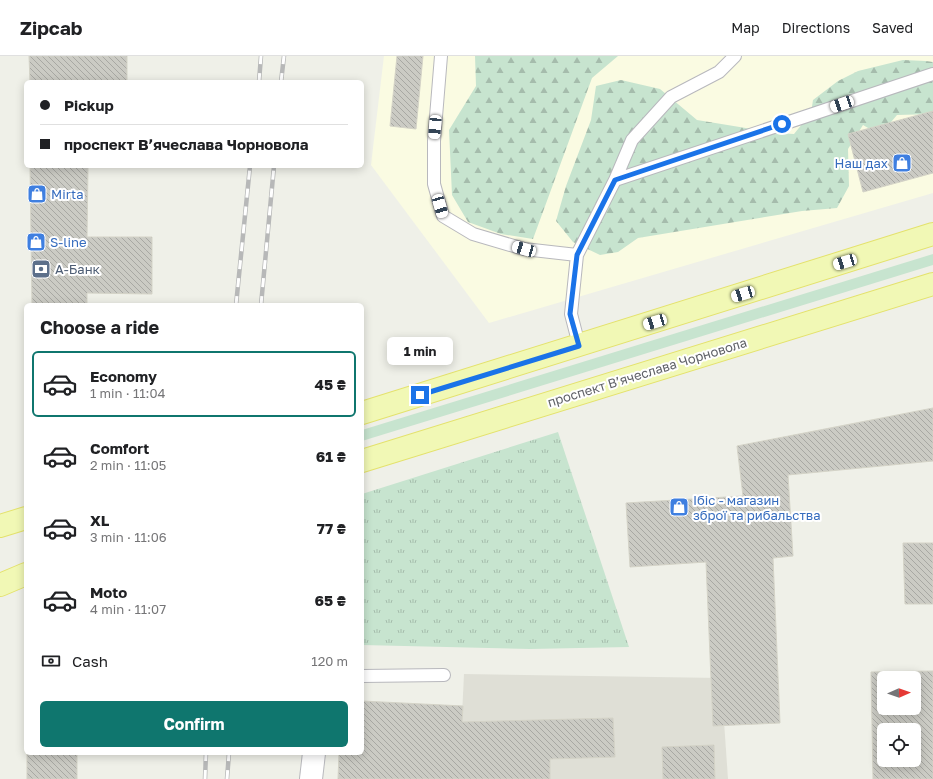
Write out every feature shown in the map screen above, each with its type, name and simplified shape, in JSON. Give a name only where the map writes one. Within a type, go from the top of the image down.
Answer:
[{"type":"main road","points":[[364,413],[933,234]]},
{"type":"main road","name":"проспект Вʼячеслава Чорновола","points":[[364,460],[933,284]]},
{"type":"main road","points":[[0,526],[24,519]]},
{"type":"main road","points":[[0,585],[24,575]]},
{"type":"street","points":[[311,779],[314,755]]},
{"type":"lane","points":[[441,56],[434,141],[434,184],[443,216],[473,234],[524,249],[577,255]]},
{"type":"lane","points":[[579,346],[570,314],[577,255],[615,180],[632,140],[672,97],[719,72],[736,56]]},
{"type":"lane","points":[[615,180],[933,74]]},
{"type":"lane","points":[[364,676],[444,675]]},
{"type":"shaded area","points":[[384,56],[933,56],[933,193],[489,323],[371,165]]},
{"type":"shaded area","points":[[464,674],[721,678],[728,779],[459,779]]},
{"type":"green space","points":[[475,56],[618,56],[592,78],[533,239],[501,234],[468,222],[452,195],[449,130],[476,86]]},
{"type":"green space","points":[[903,60],[933,62],[933,114],[897,115],[880,135],[863,125],[848,149],[849,186],[837,208],[802,211],[638,238],[618,252],[600,255],[573,242],[556,221],[566,186],[591,120],[596,86],[621,80],[660,89],[697,120],[777,133],[794,134],[811,113],[813,100],[838,81],[858,71]]},
{"type":"green space","points":[[933,254],[933,265],[364,440],[364,429]]},
{"type":"green space","points":[[558,432],[629,647],[530,649],[364,645],[364,493]]},
{"type":"building","points":[[29,56],[127,56],[127,80],[30,80]]},
{"type":"building","points":[[397,56],[423,56],[416,129],[390,126]]},
{"type":"building","points":[[933,111],[933,173],[863,192],[848,134]]},
{"type":"building","points":[[30,168],[88,168],[87,237],[152,237],[152,294],[87,293],[87,303],[32,303]]},
{"type":"building","points":[[933,408],[933,461],[788,475],[793,556],[773,558],[780,723],[713,726],[706,562],[630,567],[626,503],[743,496],[737,446]]},
{"type":"building","points":[[903,543],[933,543],[933,604],[905,604]]},
{"type":"building","points":[[921,671],[933,671],[933,779],[873,779],[871,672],[877,672],[877,715],[921,715]]},
{"type":"building","points":[[364,701],[463,706],[462,722],[613,718],[615,757],[550,759],[550,779],[338,779],[339,755],[364,755]]},
{"type":"building","points":[[714,745],[715,779],[663,779],[662,747]]},
{"type":"building","points":[[27,755],[77,755],[77,779],[27,779]]},
{"type":"railway","points":[[259,80],[261,56]]},
{"type":"railway","points":[[281,80],[284,56]]},
{"type":"railway","points":[[236,303],[250,168]]},
{"type":"railway","points":[[261,303],[274,168]]},
{"type":"railway","points":[[205,779],[206,755]]},
{"type":"railway","points":[[227,779],[229,755]]},
{"type":"place","name":"Наш дах","points":[[902,163]]},
{"type":"place","name":"Mirta","points":[[37,194]]},
{"type":"place","name":"S-line","points":[[36,242]]},
{"type":"place","name":"А-Банк","points":[[41,269]]},
{"type":"place","name":"Ібіс - магазин зброї та рибальства","points":[[679,507]]},
{"type":"route","points":[[420,395],[579,346],[570,314],[577,255],[615,180],[782,124]]}]
